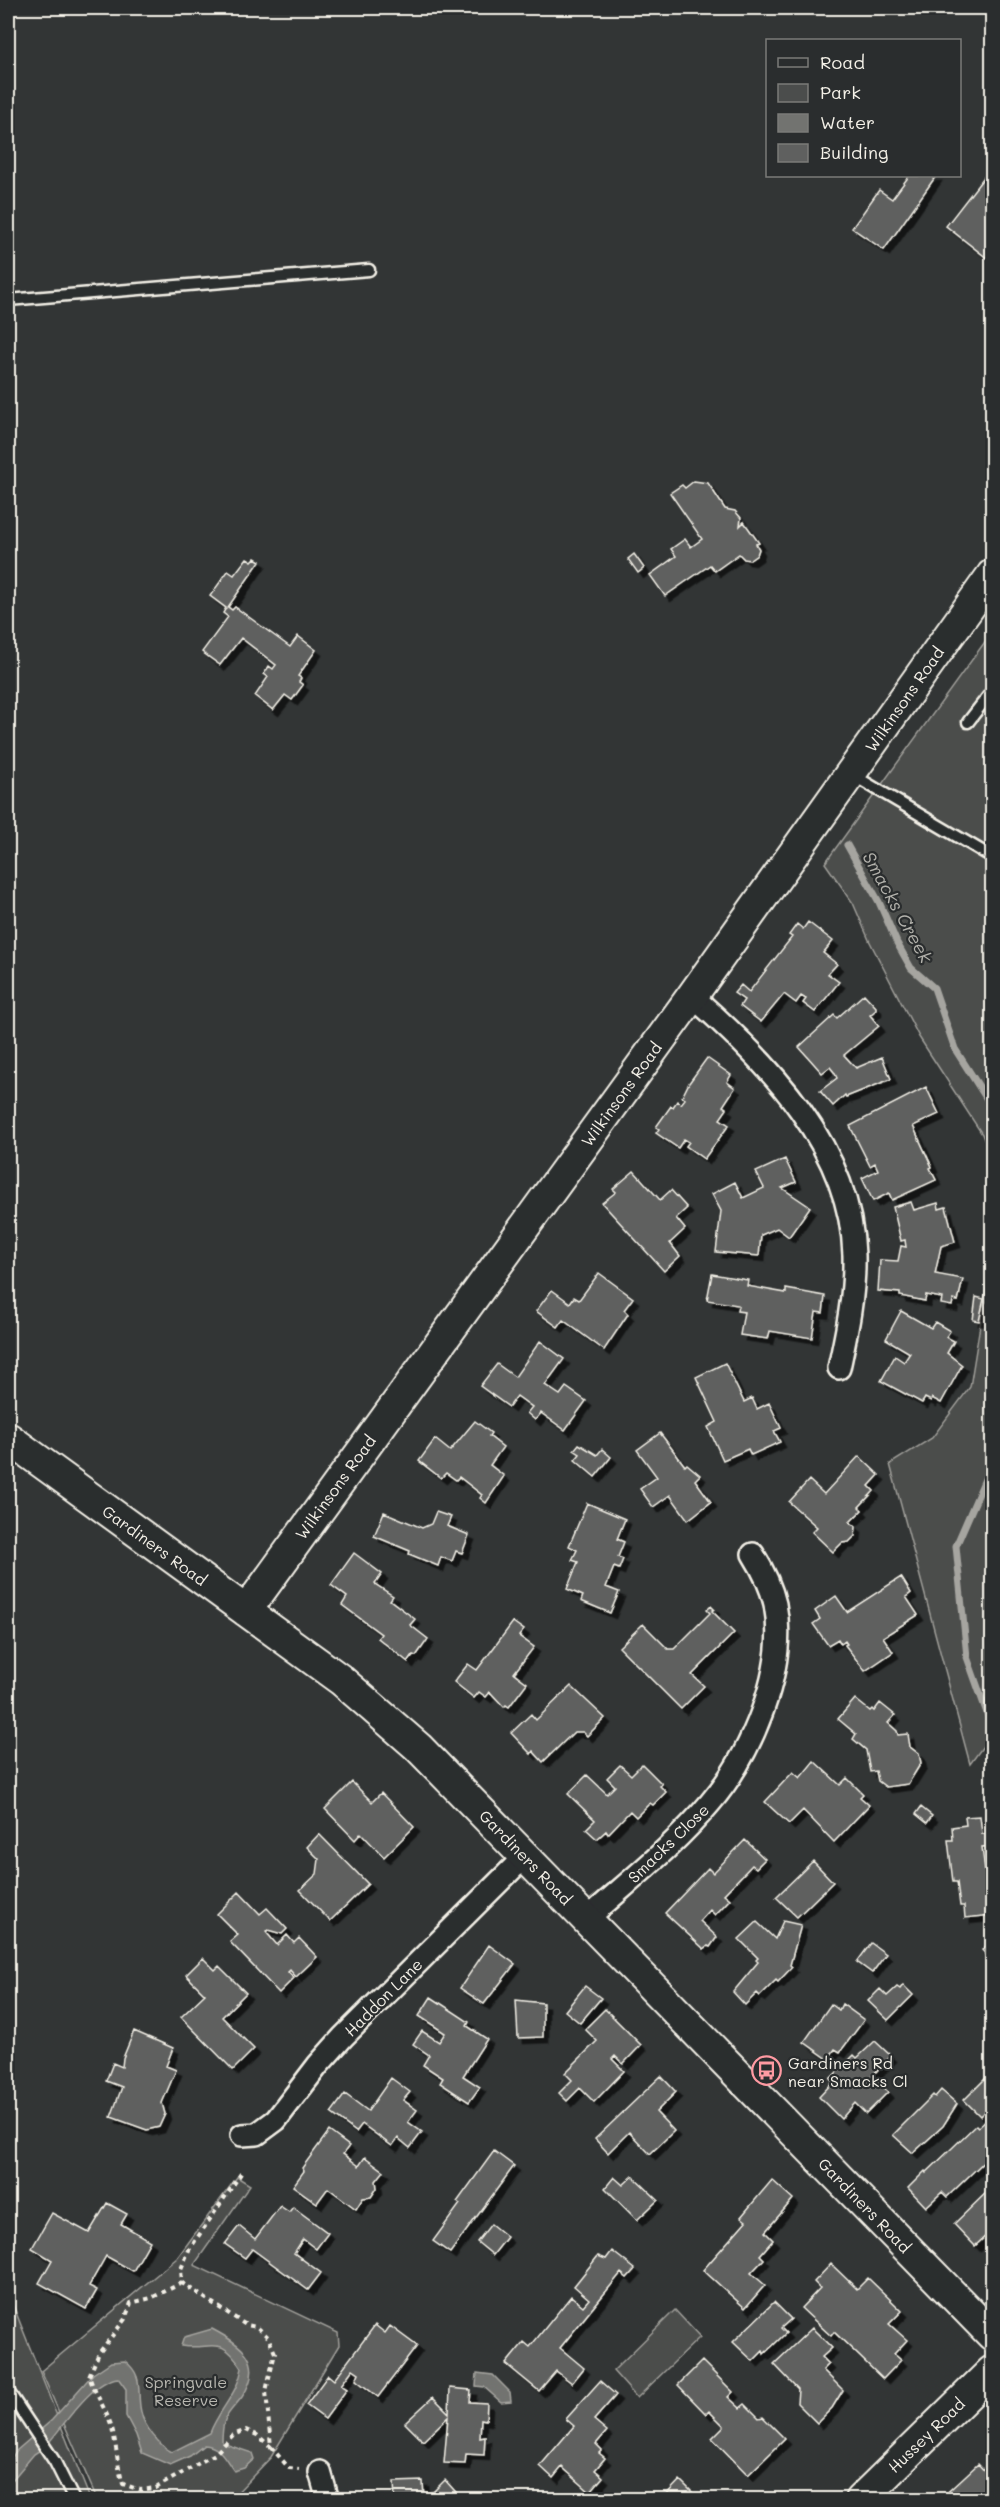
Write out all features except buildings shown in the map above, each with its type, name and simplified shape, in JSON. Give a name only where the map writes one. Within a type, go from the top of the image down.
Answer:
[{"type":"street","name":"Wilkinsons Road","points":[[246,1611],[992,578]]},
{"type":"street","points":[[692,996],[737,1038],[797,1106],[826,1149],[838,1174],[850,1217],[854,1255],[853,1287],[839,1368]]},
{"type":"street","name":"Gardiners Road","points":[[8,1438],[246,1611],[368,1703],[418,1747],[993,2335]]},
{"type":"street","name":"Smacks Close","points":[[587,1919],[683,1832],[711,1802],[732,1773],[751,1739],[767,1697],[774,1664],[777,1628],[770,1586],[753,1554]]},
{"type":"street","name":"Haddon Lane","points":[[242,2135],[257,2134],[276,2120],[318,2065],[343,2037],[526,1855]]},
{"type":"street","name":"Hussey Road","points":[[860,2499],[993,2371]]},
{"type":"street","points":[[320,2472],[328,2499]]},
{"type":"lane","points":[[8,300],[369,270]]},
{"type":"lane","points":[[968,722],[993,691]]},
{"type":"lane","points":[[851,774],[993,857]]},
{"type":"lane","points":[[8,2391],[55,2462],[74,2499]]},
{"type":"path","points":[[182,2283],[181,2269],[189,2250],[242,2172]]},
{"type":"path","points":[[182,2283],[151,2298],[131,2303],[125,2319],[99,2354],[89,2376],[95,2394],[107,2412],[113,2432],[117,2468],[123,2484],[140,2490],[156,2488],[215,2454],[233,2435],[246,2430],[257,2435],[271,2447],[289,2468],[320,2472]]},
{"type":"path","points":[[182,2283],[246,2325],[257,2327],[268,2337],[275,2353],[266,2391],[271,2447]]},
{"type":"green space","points":[[992,632],[992,1160],[982,1134],[919,1037],[869,940],[853,903],[825,863]]},
{"type":"green space","points":[[992,1251],[992,1734],[970,1764],[890,1464],[932,1438],[970,1387]]},
{"type":"green space","name":"Springvale Reserve","points":[[237,2177],[250,2185],[194,2265],[338,2333],[339,2345],[271,2457],[231,2499],[97,2499],[41,2371],[177,2258]]},
{"type":"green space","points":[[8,2305],[13,2305],[90,2499],[8,2500]]},
{"type":"green space","points":[[675,2310],[700,2337],[637,2398],[613,2371]]},
{"type":"water","points":[[212,2329],[241,2348],[251,2364],[252,2373],[249,2384],[226,2417],[222,2434],[222,2443],[252,2453],[254,2459],[244,2468],[234,2471],[219,2451],[204,2445],[190,2456],[170,2465],[142,2453],[126,2416],[126,2389],[118,2378],[98,2387],[88,2396],[45,2447],[34,2454],[8,2485],[8,2464],[16,2451],[52,2420],[93,2374],[111,2362],[125,2361],[135,2373],[138,2378],[140,2404],[145,2424],[167,2449],[172,2452],[210,2433],[237,2386],[242,2368],[228,2350],[221,2347],[181,2346],[184,2337]]},
{"type":"water","points":[[477,2373],[493,2375],[510,2392],[511,2401],[501,2402],[484,2387],[476,2386]]},
{"type":"waterway","name":"Smacks Creek","points":[[847,845],[879,902],[911,968],[934,988],[955,1049],[992,1107]]},
{"type":"waterway","name":"Smacks Creek","points":[[992,1444],[989,1470],[956,1546],[967,1657],[992,1727]]},
{"type":"place","name":"Gardiners Rd near Smacks Cl","points":[[767,2071]]}]
